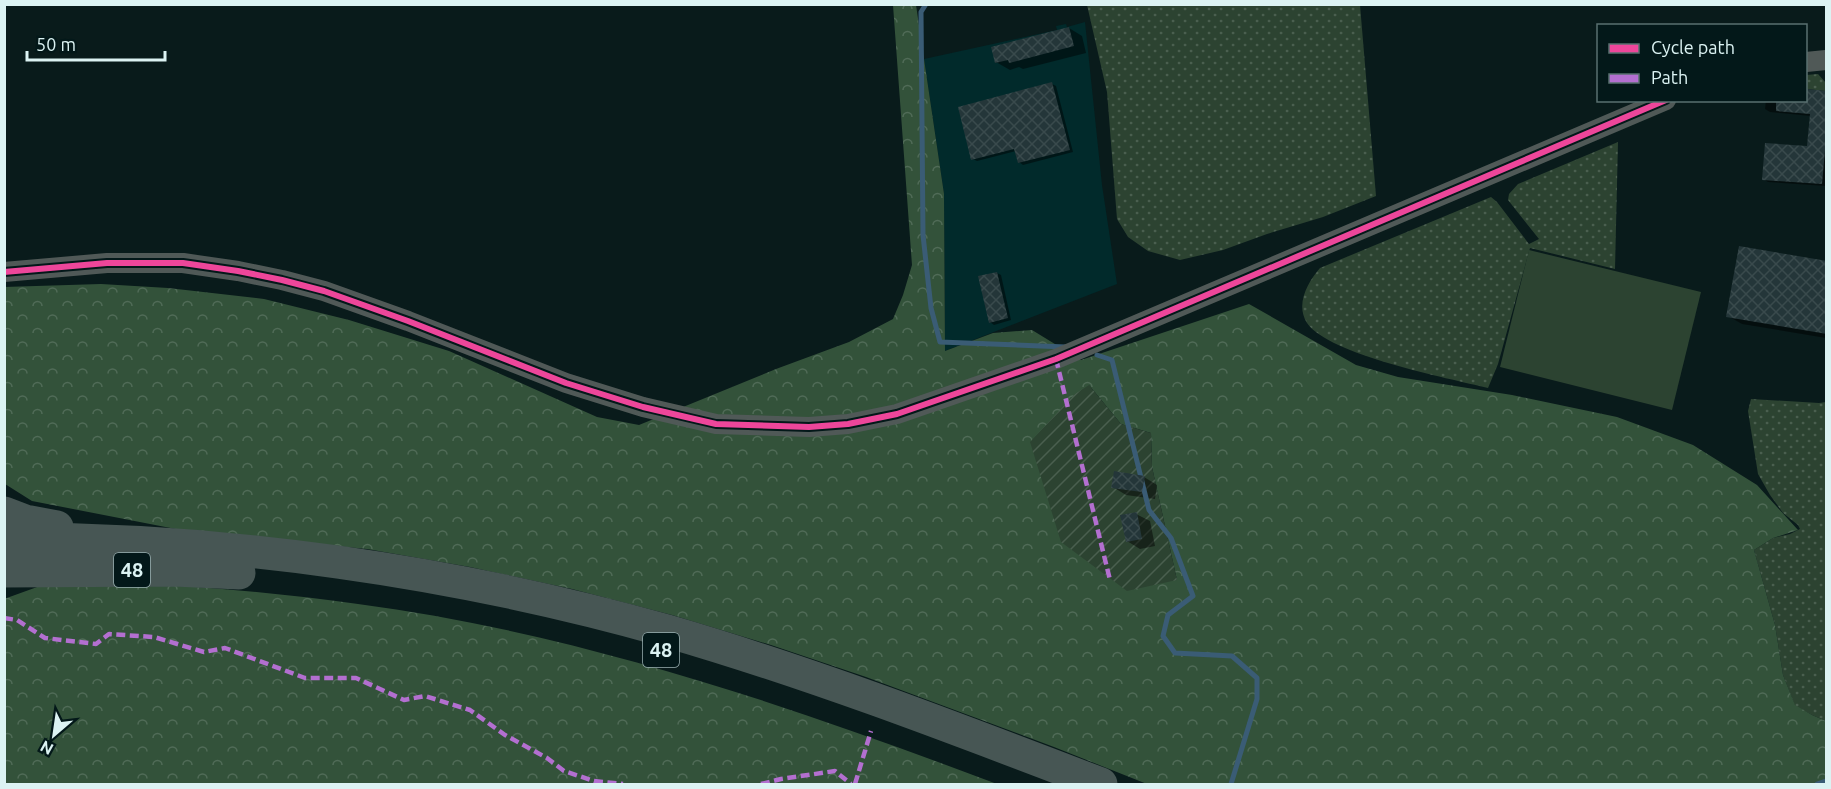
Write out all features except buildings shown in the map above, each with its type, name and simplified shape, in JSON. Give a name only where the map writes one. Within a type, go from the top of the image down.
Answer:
[{"type":"highway","name":"48","points":[[4,513],[24,521],[148,544]]},
{"type":"highway","name":"48","points":[[4,539],[148,544],[356,565],[489,589],[587,610],[739,653],[850,690],[1101,784]]},
{"type":"highway","name":"48","points":[[4,571],[175,570],[259,574],[362,586],[463,603],[563,625],[660,650],[754,678],[937,742],[1047,784]]},
{"type":"street","points":[[1807,62],[1827,60]]},
{"type":"street","points":[[4,272],[106,263],[183,263],[238,271],[324,291],[408,321],[566,383],[643,407],[716,424],[809,428],[848,424],[897,414],[1056,358],[1661,102]]},
{"type":"shaded area","points":[[1085,22],[1102,185],[1117,284],[945,351],[944,194],[924,59],[1057,30],[1056,26],[1066,24],[1067,27]]},
{"type":"green space","points":[[893,5],[916,5],[944,194],[945,351],[993,333],[1032,330],[1081,360],[1249,304],[1356,365],[1398,377],[1512,395],[1617,417],[1693,445],[1757,485],[1798,530],[1773,538],[1754,550],[1775,625],[1783,675],[1795,705],[1826,721],[1826,784],[1147,784],[866,677],[672,615],[572,589],[470,567],[367,549],[186,531],[32,501],[5,484],[4,287],[101,284],[168,288],[264,299],[349,320],[449,351],[597,417],[639,425],[849,342],[893,319],[912,265]],"holes":[[[1089,385],[1121,424],[1151,433],[1152,467],[1177,580]]]},
{"type":"green space","points":[[1087,5],[1360,5],[1376,196],[1323,217],[1223,250],[1180,260],[1148,251],[1128,237],[1117,219],[1107,92]]},
{"type":"green space","points":[[1818,74],[1826,83],[1826,91],[1807,89],[1807,75]]},
{"type":"green space","points":[[1618,142],[1615,269],[1530,248],[1498,364],[1488,388],[1363,355],[1319,335],[1307,323],[1302,308],[1304,294],[1320,268],[1491,197],[1529,244],[1539,239],[1508,200],[1509,194],[1518,184]]},
{"type":"green space","points":[[1529,250],[1701,292],[1672,410],[1500,367]]},
{"type":"green space","points":[[1089,385],[1121,424],[1151,433],[1152,467],[1177,580],[1127,591],[1061,542],[1030,442],[1075,394]]},
{"type":"green space","points":[[1751,399],[1826,402],[1826,721],[1795,706],[1783,675],[1775,625],[1754,550],[1773,538],[1800,529],[1783,513],[1758,474],[1748,411]]},
{"type":"green space","points":[[51,582],[183,586],[249,591],[358,604],[522,633],[602,653],[762,700],[997,784],[5,784],[4,599]]},
{"type":"waterway","points":[[926,4],[921,12],[923,235],[931,308],[940,342],[1066,347]]},
{"type":"waterway","points":[[1097,355],[1112,360],[1149,510],[1171,538],[1193,596],[1168,615],[1163,636],[1175,653],[1232,656],[1257,678],[1257,699],[1231,784]]},
{"type":"waterway","points":[[1817,784],[1826,781]]},
{"type":"marked path","points":[[1056,359],[1110,580]]},
{"type":"marked path","points":[[4,618],[17,620],[45,638],[96,644],[109,634],[154,637],[204,652],[225,648],[305,678],[356,678],[404,700],[425,696],[470,710],[505,735],[547,758],[564,771],[594,781],[623,784]]},
{"type":"marked path","points":[[855,784],[871,731]]},
{"type":"marked path","points":[[761,784],[835,771],[851,784]]},
{"type":"cycle path","points":[[4,272],[107,263],[183,263],[238,271],[324,291],[408,321],[566,383],[643,407],[716,424],[809,427],[848,424],[897,414],[1056,359],[1661,102]]}]
